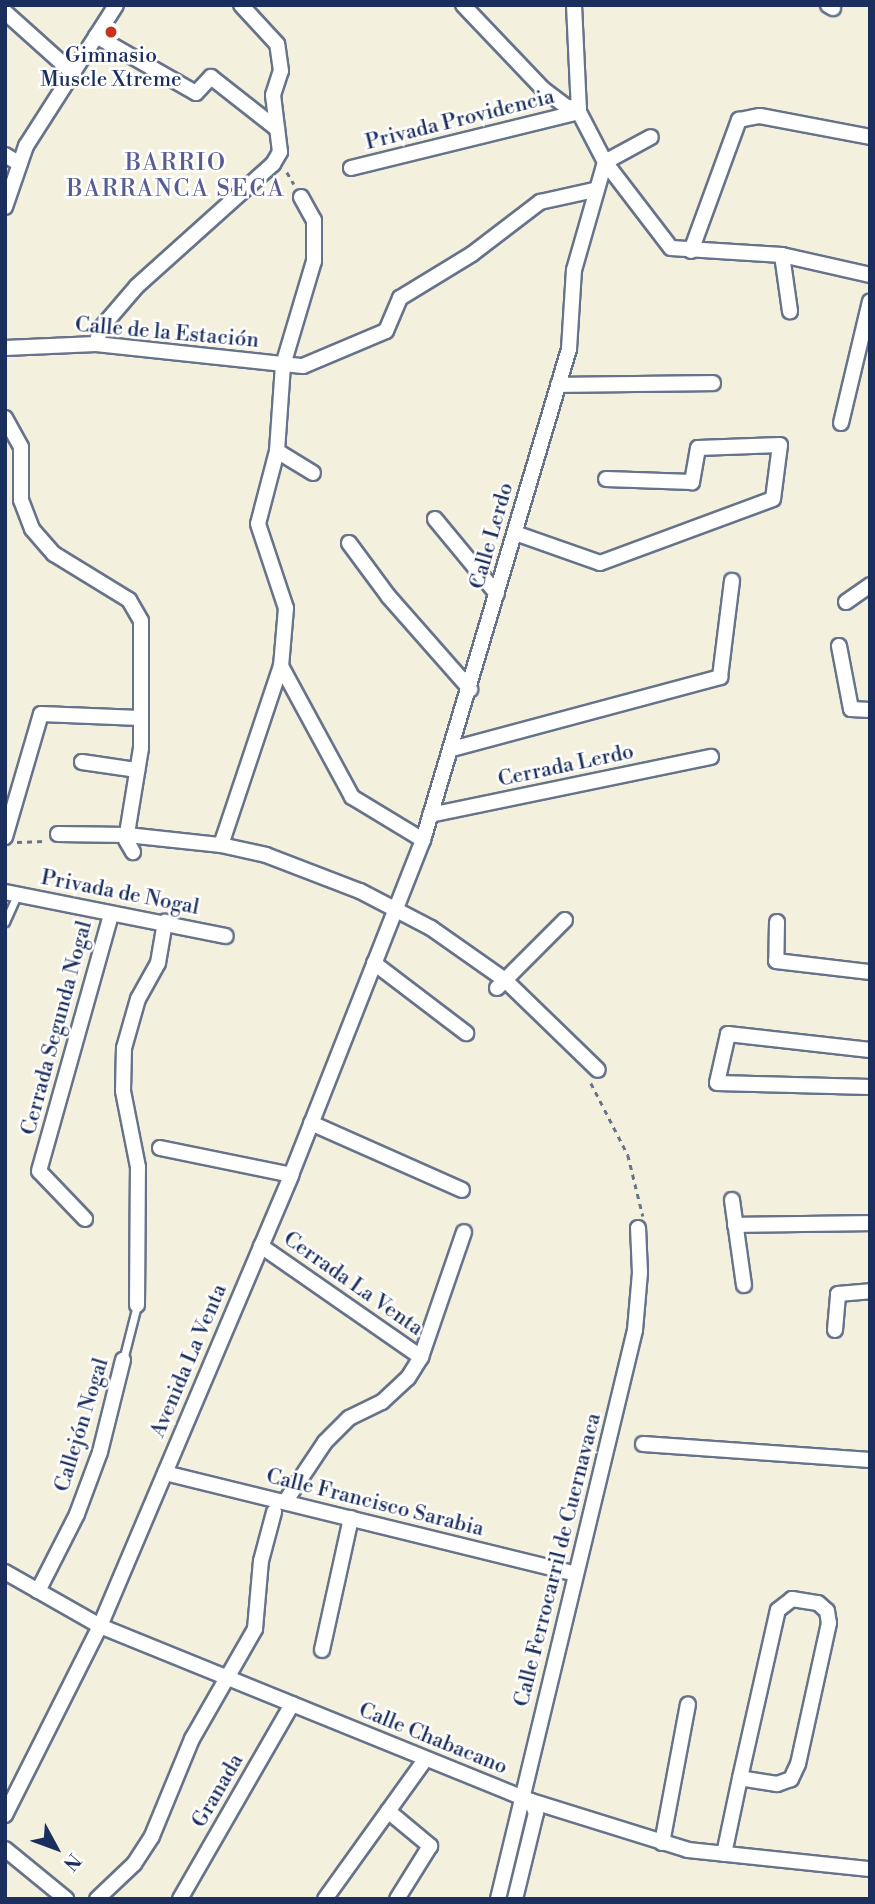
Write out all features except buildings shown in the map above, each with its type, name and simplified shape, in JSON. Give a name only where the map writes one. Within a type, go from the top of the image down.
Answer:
[{"type":"street","points":[[5,207],[26,146],[116,5]]},
{"type":"street","points":[[463,5],[543,89],[567,107],[579,110]]},
{"type":"street","points":[[574,5],[579,110],[605,162],[671,248],[782,255],[870,275]]},
{"type":"street","points":[[96,344],[101,328],[137,286],[278,155],[273,95],[281,71],[277,44],[248,8]]},
{"type":"street","points":[[5,12],[73,73]]},
{"type":"street","points":[[96,36],[196,93],[211,77],[277,129]]},
{"type":"street","name":"Privada Providencia","points":[[351,168],[579,110]]},
{"type":"street","points":[[691,251],[739,120],[760,116],[870,137]]},
{"type":"street","points":[[605,162],[651,137]]},
{"type":"street","points":[[5,155],[20,164]]},
{"type":"street","name":"Calle Lerdo","points":[[396,913],[452,749],[569,349],[574,270],[594,190],[605,162]]},
{"type":"street","name":"Calle de la Estación","points":[[5,348],[96,344],[303,366],[386,331],[400,298],[472,254],[540,202],[594,190]]},
{"type":"street","points":[[221,845],[281,666],[286,608],[258,524],[278,451],[283,365],[314,261],[314,219],[301,197]]},
{"type":"street","points":[[782,255],[790,311]]},
{"type":"street","points":[[841,423],[870,301]]},
{"type":"street","points":[[558,385],[713,383]]},
{"type":"street","points":[[5,418],[21,447],[20,500],[32,529],[54,554],[130,600],[141,621],[137,770],[127,835],[132,852]]},
{"type":"street","points":[[515,533],[600,564],[774,499],[780,445],[698,448],[692,482],[606,480]]},
{"type":"street","points":[[278,451],[313,473]]},
{"type":"street","points":[[435,519],[497,594]]},
{"type":"street","points":[[349,543],[389,597],[470,689]]},
{"type":"street","points":[[452,749],[720,677],[732,581]]},
{"type":"street","points":[[846,602],[870,585]]},
{"type":"street","points":[[839,646],[851,709],[870,710]]},
{"type":"street","points":[[281,666],[352,797],[423,840]]},
{"type":"street","points":[[5,837],[41,714],[140,718]]},
{"type":"street","name":"Cerrada Lerdo","points":[[430,815],[711,757]]},
{"type":"street","points":[[82,762],[137,770]]},
{"type":"street","points":[[58,834],[127,835],[221,845],[266,855],[396,913],[501,984],[592,1073]]},
{"type":"street","name":"Privada de Nogal","points":[[11,894],[226,936]]},
{"type":"street","name":"Avenida La Venta","points":[[5,1815],[100,1626],[261,1246],[396,913]]},
{"type":"street","name":"Cerrada Segunda Nogal","points":[[85,1219],[39,1171],[111,914]]},
{"type":"street","points":[[501,984],[565,920]]},
{"type":"street","points":[[137,1305],[138,1167],[123,1091],[124,1048],[138,999],[158,963],[164,922]]},
{"type":"street","points":[[777,922],[776,961],[870,972]]},
{"type":"street","points":[[374,963],[466,1033]]},
{"type":"street","points":[[870,1050],[728,1034],[717,1083],[870,1087]]},
{"type":"street","points":[[311,1123],[462,1190]]},
{"type":"street","points":[[160,1148],[290,1175]]},
{"type":"street","points":[[732,1200],[744,1285]]},
{"type":"street","points":[[736,1225],[870,1223]]},
{"type":"street","name":"Calle Ferrocarril de Cuernavaca","points":[[498,1899],[526,1799],[575,1574],[635,1330],[641,1227]]},
{"type":"street","points":[[97,1899],[134,1864],[152,1836],[192,1739],[230,1679],[255,1629],[261,1561],[279,1507],[325,1442],[349,1418],[382,1402],[408,1378],[421,1357],[464,1232]]},
{"type":"street","name":"Cerrada La Venta","points":[[261,1246],[421,1357]]},
{"type":"street","points":[[835,1330],[838,1294],[870,1291]]},
{"type":"street","name":"Callejón Nogal","points":[[38,1591],[100,1452],[123,1360]]},
{"type":"street","points":[[643,1444],[870,1460]]},
{"type":"street","name":"Calle Francisco Sarabia","points":[[165,1473],[279,1507],[351,1518],[575,1574]]},
{"type":"street","points":[[322,1650],[351,1518]]},
{"type":"street","name":"Calle Chabacano","points":[[5,1573],[100,1626],[424,1761],[526,1799],[662,1843],[724,1854],[870,1868]]},
{"type":"street","points":[[724,1854],[740,1778],[778,1610],[792,1599],[818,1603],[827,1611],[829,1623],[798,1764],[790,1779],[777,1784],[740,1778]]},
{"type":"street","name":"Granada","points":[[180,1899],[292,1704]]},
{"type":"street","points":[[662,1843],[688,1704]]},
{"type":"street","points":[[325,1899],[424,1761]]},
{"type":"street","points":[[515,1899],[536,1813],[526,1799]]},
{"type":"street","points":[[388,1811],[430,1846],[397,1899]]},
{"type":"street","points":[[5,1849],[66,1899]]},
{"type":"lane","points":[[5,922],[11,894]]},
{"type":"lane","name":"Callejón Nogal","points":[[123,1360],[137,1305]]},
{"type":"path","points":[[278,155],[301,197]]},
{"type":"path","points":[[592,1073],[628,1156],[641,1227]]},
{"type":"place","name":"Gimnasio Muscle Xtreme","points":[[111,32]]},
{"type":"district","name":"BARRIO BARRANCA SECA","points":[[176,176]]}]
